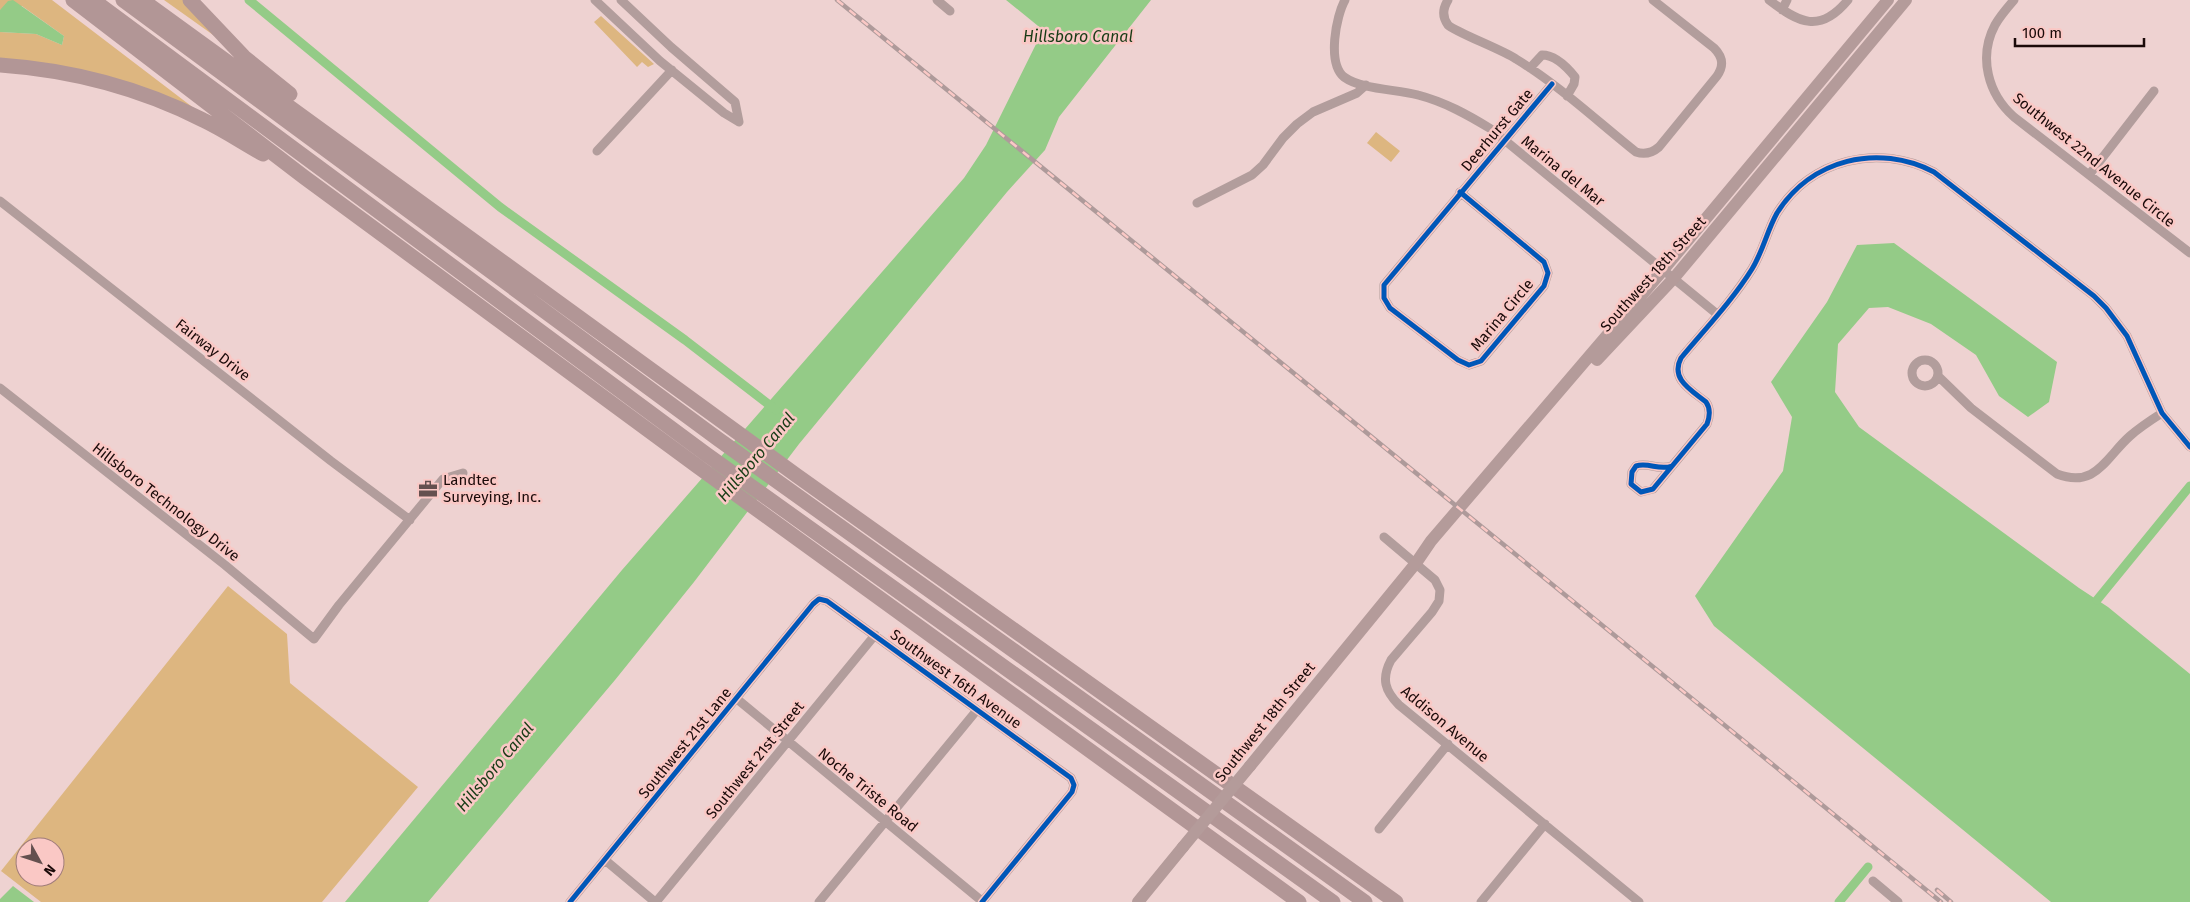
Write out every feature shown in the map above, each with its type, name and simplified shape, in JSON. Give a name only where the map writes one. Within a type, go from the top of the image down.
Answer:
[{"type":"highway","points":[[73,0],[304,177],[696,466],[1299,902]]},
{"type":"highway","points":[[93,0],[706,454],[1332,902]]},
{"type":"highway","points":[[123,0],[718,439],[1193,777],[1365,902]]},
{"type":"highway","points":[[142,0],[796,475],[1396,902]]},
{"type":"highway","points":[[190,0],[244,57],[360,146],[401,188]]},
{"type":"highway","points":[[0,65],[65,73],[144,94],[202,119],[304,177]]},
{"type":"main road","name":"Southwest 18th Street","points":[[1138,902],[1416,563],[1431,541],[1663,270],[1888,0]]},
{"type":"main road","name":"Southwest 18th Street","points":[[1416,563],[1437,544],[1586,371],[1674,278],[1906,0]]},
{"type":"street","points":[[595,0],[672,70],[724,113],[739,122],[735,102],[620,0]]},
{"type":"street","points":[[938,0],[950,11]]},
{"type":"street","name":"Marina del Mar","points":[[1345,0],[1338,17],[1335,45],[1340,72],[1350,80],[1433,99],[1470,116],[1505,140],[1716,314]]},
{"type":"street","points":[[1448,0],[1444,12],[1445,18],[1452,28],[1492,46],[1530,68],[1636,152],[1648,154],[1659,147],[1718,76],[1722,64],[1719,53],[1714,48],[1653,0]]},
{"type":"street","points":[[1769,0],[1799,20],[1819,22],[1836,13],[1848,0]]},
{"type":"street","points":[[1782,10],[1788,0]]},
{"type":"street","name":"Southwest 22nd Avenue Circle","points":[[2014,0],[1994,27],[1988,44],[1986,62],[1992,88],[2007,111],[2190,253]]},
{"type":"street","points":[[1530,68],[1542,55],[1549,55],[1563,65],[1575,77],[1574,84],[1567,96]]},
{"type":"street","points":[[597,151],[672,70]]},
{"type":"street","name":"Deerhurst Gate","points":[[1460,192],[1552,84]]},
{"type":"street","points":[[1197,203],[1252,174],[1263,165],[1283,138],[1313,112],[1357,93],[1366,85]]},
{"type":"street","points":[[2089,175],[2154,91]]},
{"type":"street","points":[[1672,466],[1661,469],[1649,465],[1636,466],[1632,472],[1631,484],[1638,491],[1647,492],[1659,484],[1707,424],[1710,412],[1706,402],[1682,382],[1677,375],[1677,366],[1680,358],[1753,267],[1773,222],[1788,198],[1816,174],[1842,162],[1880,157],[1916,164],[1942,177],[2094,296],[2106,308],[2127,336],[2162,413],[2190,447]]},
{"type":"street","name":"Marina Circle","points":[[1460,192],[1544,262],[1548,273],[1544,286],[1481,361],[1469,364],[1458,360],[1390,308],[1386,303],[1383,291],[1387,280],[1460,192]]},
{"type":"street","name":"Fairway Drive","points":[[0,201],[331,461],[410,520]]},
{"type":"street","points":[[1938,376],[1971,408],[2057,474],[2065,478],[2083,478],[2099,470],[2129,436],[2162,413]]},
{"type":"street","name":"Hillsboro Technology Drive","points":[[0,388],[225,565],[314,639],[339,605],[410,520]]},
{"type":"street","points":[[410,520],[443,479],[463,473]]},
{"type":"street","name":"Addison Avenue","points":[[1384,537],[1435,580],[1440,590],[1439,601],[1432,612],[1391,660],[1387,668],[1384,684],[1388,692],[1399,705],[1639,902]]},
{"type":"street","name":"Southwest 16th Avenue","points":[[819,599],[827,601],[1071,778],[1074,784],[1072,792],[982,902]]},
{"type":"street","name":"Southwest 21st Lane","points":[[570,902],[819,599]]},
{"type":"street","name":"Southwest 21st Street","points":[[656,902],[875,636]]},
{"type":"street","name":"Noche Triste Road","points":[[737,699],[982,902]]},
{"type":"street","points":[[819,902],[977,710]]},
{"type":"street","points":[[1379,829],[1448,744]]},
{"type":"street","points":[[1482,902],[1545,824]]},
{"type":"street","points":[[604,860],[656,902]]},
{"type":"street","points":[[1873,881],[1898,902]]},
{"type":"shaded area","points":[[0,0],[52,0],[195,109],[0,59],[0,32],[36,34],[62,45],[64,36],[22,6],[0,10]]},
{"type":"shaded area","points":[[164,0],[185,0],[216,37]]},
{"type":"shaded area","points":[[601,16],[654,64],[648,67],[642,62],[637,67],[594,22]]},
{"type":"shaded area","points":[[1376,132],[1400,151],[1391,162],[1367,143]]},
{"type":"shaded area","points":[[228,586],[287,634],[290,683],[418,787],[322,902],[41,902],[22,887],[65,887],[65,837],[28,837]]},
{"type":"shaded area","points":[[15,853],[15,882],[1,871]]},
{"type":"water","points":[[13,0],[64,36],[62,45],[36,34],[0,32],[0,10],[8,1]]},
{"type":"water","name":"Hillsboro Canal","points":[[1006,0],[1151,0],[1059,117],[1045,150],[1007,192],[799,444],[694,582],[615,680],[428,902],[345,902],[622,570],[964,178],[986,145],[1043,30]]},
{"type":"water","points":[[1894,243],[2057,362],[2049,402],[2028,417],[1999,396],[1976,355],[1931,324],[1888,307],[1869,308],[1838,344],[1835,392],[1859,427],[2079,588],[2108,607],[2190,674],[2190,902],[2051,902],[1714,626],[1695,596],[1783,471],[1792,417],[1771,382],[1827,302],[1857,245]]},
{"type":"water","points":[[13,886],[34,902],[0,902],[0,899]]},
{"type":"waterway","points":[[249,0],[500,207],[685,340],[776,410]]},
{"type":"waterway","points":[[2097,600],[2190,486]]},
{"type":"waterway","points":[[1839,902],[1868,867]]},
{"type":"railway","points":[[837,0],[1941,902]]},
{"type":"railway","points":[[1937,890],[1951,902]]},
{"type":"cycle path","points":[[1460,192],[1544,262],[1548,273],[1544,286],[1481,361],[1469,365],[1458,360],[1390,308],[1384,298],[1384,285],[1552,84]]},
{"type":"cycle path","points":[[1672,466],[1663,468],[1645,465],[1636,466],[1632,472],[1631,484],[1641,492],[1653,489],[1707,424],[1710,413],[1708,405],[1680,378],[1678,365],[1681,358],[1744,281],[1756,262],[1777,213],[1791,195],[1808,180],[1827,169],[1847,161],[1869,158],[1913,163],[1934,172],[2094,296],[2106,308],[2127,336],[2162,413],[2190,447]]},
{"type":"cycle path","points":[[570,902],[819,599],[827,601],[1071,778],[1074,785],[1072,792],[982,902]]},
{"type":"place","name":"Landtec Surveying, Inc.","points":[[428,489]]}]
